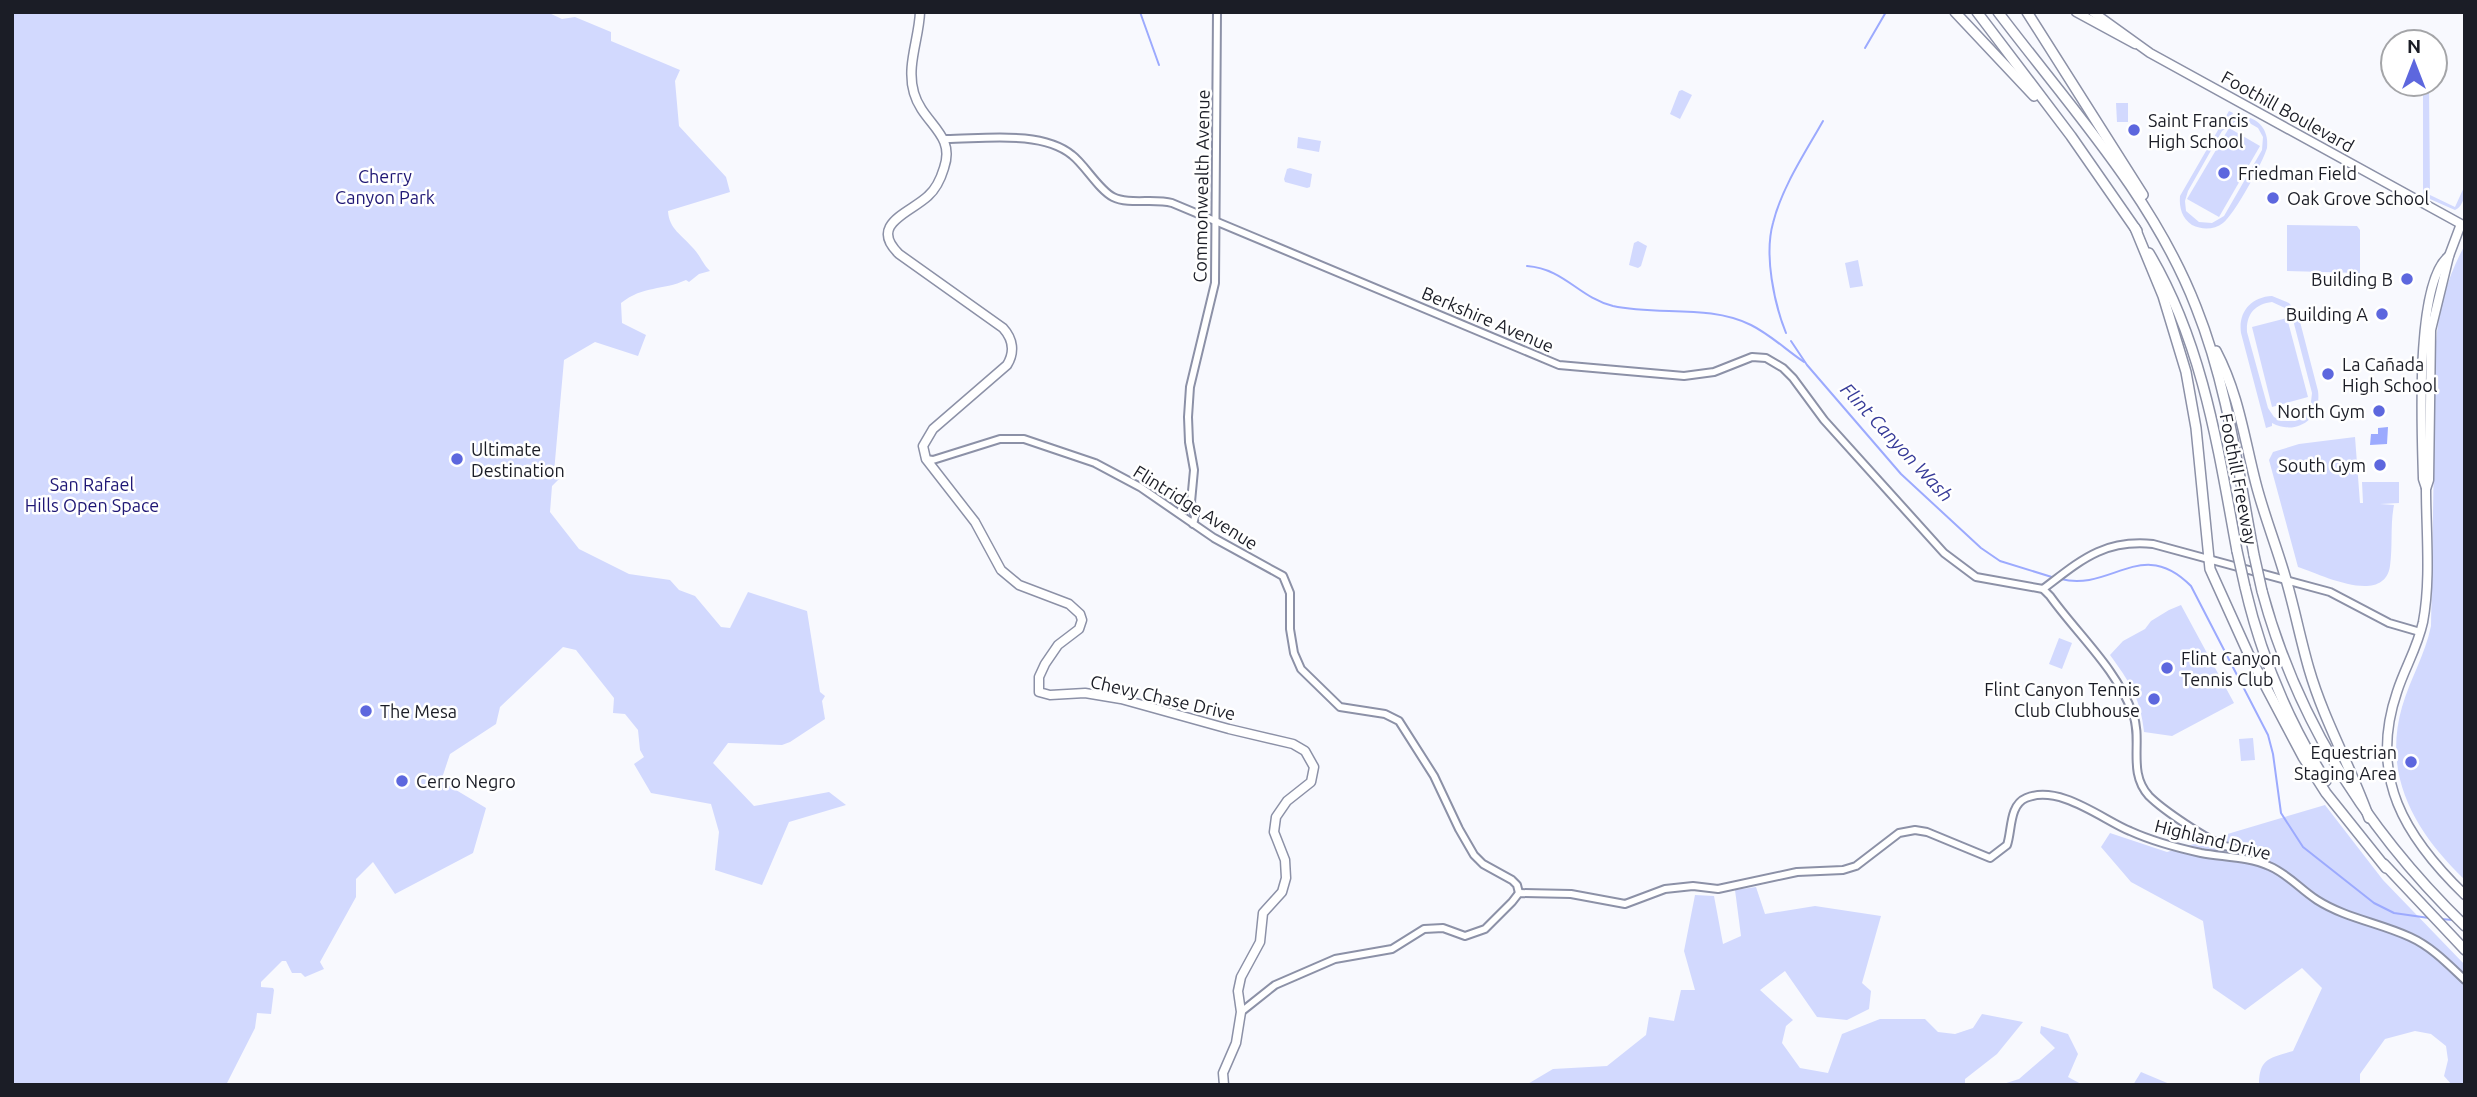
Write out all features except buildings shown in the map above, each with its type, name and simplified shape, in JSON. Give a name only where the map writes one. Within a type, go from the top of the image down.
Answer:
[{"type":"highway","points":[[1955,12],[2071,136]]},
{"type":"highway","name":"Foothill Freeway","points":[[1977,12],[2071,136],[2135,228],[2173,298],[2194,353],[2207,398],[2237,551],[2260,643],[2294,725],[2325,780],[2386,868],[2465,950]]},
{"type":"highway","name":"Foothill Freeway","points":[[1998,12],[2135,192],[2164,238],[2186,282],[2204,328],[2228,410],[2262,591],[2280,651],[2305,710],[2369,818],[2417,877],[2465,926]]},
{"type":"highway","points":[[2027,12],[2136,183],[2164,238]]},
{"type":"highway","points":[[2135,228],[2163,296],[2186,372],[2196,428],[2210,569],[2237,630],[2303,757],[2326,793],[2386,868]]},
{"type":"highway","points":[[2204,328],[2226,371],[2246,434],[2264,514],[2286,579],[2323,710],[2359,788],[2369,818]]},
{"type":"main road","points":[[920,12],[911,68],[914,92],[923,112],[946,139],[946,163],[940,180],[928,197],[896,219],[888,232],[889,241],[899,254],[1003,328],[1011,340],[1013,350],[1007,365],[933,429],[923,446],[926,459]]},
{"type":"main road","name":"Foothill Boulevard","points":[[2076,12],[2463,220]]},
{"type":"main road","name":"Foothill Boulevard","points":[[2093,12],[2137,44]]},
{"type":"main road","points":[[2463,220],[2449,256],[2442,261],[2424,328],[2422,454],[2426,489],[2426,584],[2420,632],[2397,692],[2388,727],[2391,791],[2409,830],[2434,863],[2465,895]]},
{"type":"main road","name":"Chevy Chase Drive","points":[[926,459],[975,522],[1001,570],[1019,585],[1069,604],[1080,614],[1082,620],[1079,629],[1059,645],[1045,664],[1039,677],[1040,692],[1051,695],[1085,693],[1158,709],[1293,744],[1305,751],[1312,761],[1314,775],[1311,782],[1287,801],[1276,817],[1274,832],[1285,859],[1286,878],[1282,892],[1263,913],[1260,942],[1241,976],[1241,1012],[1236,1043],[1223,1073],[1224,1085]]},
{"type":"street","name":"Commonwealth Avenue","points":[[1193,524],[1195,517],[1191,502],[1194,470],[1188,418],[1190,387],[1215,283],[1217,12]]},
{"type":"street","name":"Berkshire Avenue","points":[[946,139],[1030,139],[1054,144],[1078,160],[1115,198],[1167,201],[1559,365],[1700,375],[1752,357],[1766,358],[1793,378],[1824,421],[1944,553],[1976,577],[2046,587]]},
{"type":"street","name":"Flintridge Avenue","points":[[926,459],[933,460],[1000,439],[1024,439],[1095,463],[1140,487],[1235,551],[1283,576],[1290,593],[1290,629],[1294,653],[1301,669],[1340,707],[1385,715],[1399,721],[1434,776],[1474,855],[1483,864],[1512,880],[1517,885],[1518,893]]},
{"type":"street","points":[[2265,864],[2265,860],[2259,855],[2223,845],[2201,833],[2152,799],[2144,790],[2136,769],[2136,724],[2123,690],[2046,587],[2094,552],[2125,543],[2153,544],[2330,592],[2389,623],[2420,632]]},
{"type":"street","name":"Highland Drive","points":[[1518,893],[1571,894],[1625,904],[1665,890],[1693,886],[1718,889],[1797,872],[1843,870],[1856,866],[1899,832],[1915,830],[1927,832],[1990,858],[2007,845],[2012,819],[2020,802],[2027,798],[2047,796],[2081,804],[2120,827],[2145,836],[2198,852],[2265,864],[2283,873],[2316,900],[2427,946],[2465,980]]},
{"type":"street","points":[[1241,1012],[1275,985],[1310,969],[1349,955],[1392,949],[1424,929],[1443,929],[1465,936],[1485,929],[1518,893]]},
{"type":"street","points":[[1239,998],[1254,1004]]},
{"type":"green space","points":[[12,12],[547,12],[562,19],[575,17],[611,32],[611,41],[680,70],[675,81],[679,126],[726,177],[730,192],[668,211],[673,227],[710,271],[699,274],[689,282],[686,280],[637,293],[621,303],[622,323],[646,335],[638,356],[595,342],[564,360],[554,472],[561,477],[552,486],[550,512],[579,549],[629,574],[670,580],[679,590],[695,596],[721,627],[730,628],[748,592],[807,611],[820,692],[825,696],[822,701],[825,719],[782,745],[728,743],[713,763],[754,806],[829,792],[846,805],[789,822],[762,885],[715,870],[719,832],[711,804],[651,793],[634,764],[644,757],[640,750],[638,730],[625,714],[613,713],[614,698],[576,650],[563,647],[500,707],[496,724],[450,754],[441,781],[486,808],[473,853],[395,894],[373,862],[356,879],[356,897],[320,962],[324,969],[305,977],[301,973],[292,973],[286,961],[282,961],[261,982],[261,987],[274,990],[271,1014],[257,1013],[255,1028],[226,1085],[12,1085]]},
{"type":"green space","points":[[1679,91],[1692,95],[1680,119],[1670,114]]},
{"type":"green space","points":[[2423,98],[2429,98],[2430,195],[2455,207],[2465,185],[2462,203],[2455,210],[2423,196]]},
{"type":"green space","points":[[2116,103],[2128,103],[2128,122],[2117,122]]},
{"type":"green space","points":[[2229,111],[2233,113],[2231,118],[2246,117],[2258,122],[2266,133],[2267,148],[2241,199],[2223,223],[2208,228],[2192,225],[2182,212],[2180,196]],"holes":[[[2236,121],[2246,121],[2258,128],[2263,137],[2262,150],[2224,216],[2212,223],[2199,222],[2186,211],[2188,191],[2222,131]]]},
{"type":"green space","name":"Friedman Field","points":[[2229,128],[2260,146],[2219,217],[2187,199]]},
{"type":"green space","points":[[1298,137],[1321,141],[1319,152],[1297,148]]},
{"type":"green space","points":[[1287,169],[1312,174],[1310,187],[1285,182]]},
{"type":"green space","points":[[2287,225],[2357,226],[2360,230],[2360,273],[2287,271]]},
{"type":"green space","points":[[1638,241],[1647,246],[1638,268],[1629,265],[1634,243]]},
{"type":"green space","points":[[2465,245],[2465,880],[2432,843],[2408,802],[2400,780],[2397,733],[2402,707],[2431,626],[2436,342],[2445,292]]},
{"type":"green space","points":[[1858,260],[1863,286],[1850,288],[1845,263]]},
{"type":"green space","points":[[2272,296],[2289,303],[2298,314],[2318,391],[2316,410],[2312,417],[2298,426],[2281,427],[2272,423],[2272,426],[2266,428],[2241,333],[2244,312],[2252,303]],"holes":[[[2272,302],[2285,308],[2292,316],[2312,393],[2310,411],[2295,421],[2281,421],[2274,417],[2268,408],[2247,332],[2248,320],[2256,308]]]},
{"type":"green space","points":[[2287,318],[2308,397],[2272,407],[2252,327]]},
{"type":"green space","points":[[2355,437],[2360,503],[2363,503],[2362,482],[2399,482],[2399,503],[2380,504],[2394,505],[2390,566],[2385,578],[2376,584],[2365,586],[2336,581],[2298,567],[2269,460],[2273,452],[2299,444]]},
{"type":"green space","name":"Flint Canyon Tennis Club","points":[[2181,605],[2234,703],[2172,736],[2144,732],[2133,691],[2110,655],[2123,641],[2145,629],[2151,621]]},
{"type":"green space","points":[[2059,638],[2072,643],[2062,669],[2049,664]]},
{"type":"green space","points":[[2253,738],[2255,760],[2241,761],[2239,739]]},
{"type":"green space","points":[[2325,805],[2383,880],[2465,965],[2465,1085],[2452,1085],[2444,1076],[2448,1060],[2446,1046],[2431,1034],[2415,1031],[2385,1039],[2360,1074],[2360,1085],[2259,1085],[2261,1069],[2267,1060],[2293,1051],[2322,988],[2302,968],[2245,1010],[2213,988],[2203,921],[2131,882],[2101,847],[2110,833],[2167,852]]},
{"type":"green space","points":[[1756,887],[1765,914],[1815,906],[1881,916],[1862,983],[1871,991],[1869,1009],[1847,1020],[1817,1017],[1785,971],[1760,990],[1793,1020],[1786,1026],[1782,1043],[1800,1068],[1828,1073],[1842,1034],[1880,1019],[1925,1019],[1938,1032],[1955,1034],[1973,1028],[1982,1014],[2023,1022],[1997,1054],[1965,1079],[1965,1085],[1526,1085],[1553,1069],[1607,1066],[1646,1035],[1649,1017],[1674,1021],[1681,990],[1695,990],[1684,951],[1695,895],[1714,896],[1723,944],[1741,936],[1735,890]]},
{"type":"green space","points":[[2041,1026],[2068,1034],[2078,1054],[2068,1077],[2083,1085],[2000,1085],[2019,1079],[2055,1048],[2040,1033]]},
{"type":"green space","points":[[2141,1072],[2172,1085],[2133,1085]]},
{"type":"water","points":[[2388,427],[2387,444],[2370,445],[2371,434],[2378,434],[2378,428]]},
{"type":"waterway","points":[[1140,12],[1159,65]]},
{"type":"waterway","points":[[1865,48],[1886,12]]},
{"type":"waterway","points":[[1786,333],[1772,279],[1770,236],[1788,183],[1823,121]]},
{"type":"waterway","points":[[1527,266],[1552,272],[1590,296],[1613,306],[1701,312],[1735,319],[1758,329],[1804,362]]},
{"type":"waterway","name":"Flint Canyon Wash","points":[[1791,341],[1807,365],[1901,474],[1981,548],[2000,561],[2055,578]]},
{"type":"waterway","name":"Flint Canyon Wash","points":[[2061,579],[2096,579],[2142,565],[2157,566],[2173,572],[2191,586],[2268,735],[2281,813],[2303,847],[2374,903],[2394,913],[2429,918]]},
{"type":"waterway","name":"Flint Canyon Wash","points":[[2441,919],[2453,920]]},
{"type":"place","name":"Saint Francis High School","points":[[2134,130]]},
{"type":"place","name":"Friedman Field","points":[[2224,173]]},
{"type":"place","name":"Oak Grove School","points":[[2273,198]]},
{"type":"place","name":"Building B","points":[[2407,279]]},
{"type":"place","name":"Building A","points":[[2382,314]]},
{"type":"place","name":"La Cañada High School","points":[[2328,374]]},
{"type":"place","name":"North Gym","points":[[2379,411]]},
{"type":"place","name":"Ultimate Destination","points":[[457,459]]},
{"type":"place","name":"South Gym","points":[[2380,465]]},
{"type":"place","name":"Flint Canyon Tennis Club","points":[[2167,668]]},
{"type":"place","name":"Flint Canyon Tennis Club Clubhouse","points":[[2154,699]]},
{"type":"place","name":"The Mesa","points":[[366,711]]},
{"type":"place","name":"Equestrian Staging Area","points":[[2411,762]]},
{"type":"place","name":"Cerro Negro","points":[[402,781]]},
{"type":"park label","name":"Cherry Canyon Park","points":[[385,186]]},
{"type":"park label","name":"San Rafael Hills Open Space","points":[[92,494]]}]
